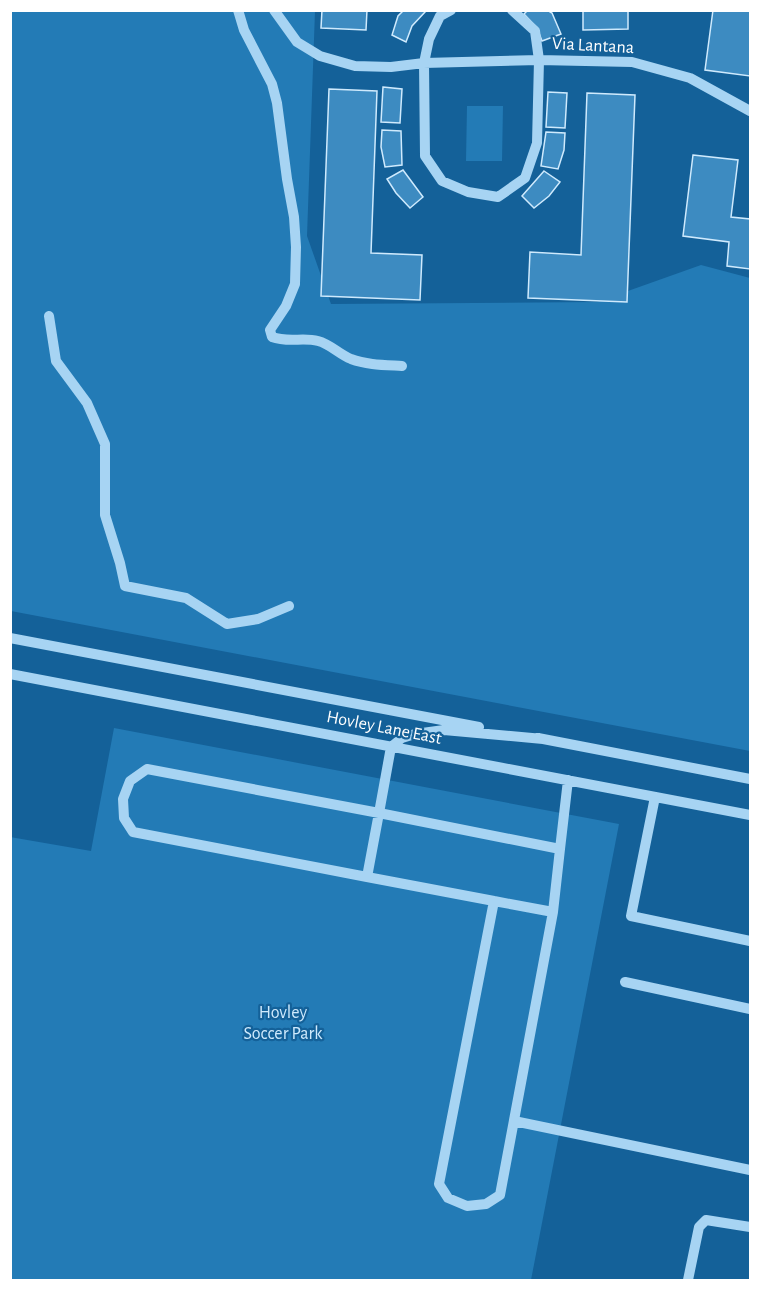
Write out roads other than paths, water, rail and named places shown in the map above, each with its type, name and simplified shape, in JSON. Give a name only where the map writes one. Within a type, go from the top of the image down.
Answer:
[{"type":"street","points":[[238,10],[244,30],[272,84],[277,103],[294,217],[295,284],[286,306],[270,330],[272,337],[280,340],[317,340],[350,359],[369,364],[402,366]]},
{"type":"street","name":"Via Lantana","points":[[274,10],[297,42],[320,56],[355,66],[391,67],[424,63],[539,60],[632,62],[690,78],[750,111]]},
{"type":"street","points":[[451,10],[440,16],[429,39],[424,63],[425,156],[442,181],[468,192],[498,197],[525,178],[537,143],[539,60],[535,31],[512,10]]},
{"type":"street","points":[[49,316],[56,361],[87,403],[105,444],[105,515],[125,586],[186,598],[227,624],[258,619],[289,606]]},
{"type":"street","name":"Hovley Lane East","points":[[10,638],[750,779]]},
{"type":"street","name":"Hovley Lane East","points":[[10,674],[750,815]]},
{"type":"street","points":[[367,877],[391,747],[402,738],[444,730],[543,739]]},
{"type":"street","points":[[553,912],[133,832],[124,818],[123,799],[130,781],[147,769],[560,849]]},
{"type":"street","points":[[494,901],[439,1184],[448,1198],[467,1206],[486,1204],[500,1195],[553,912],[568,780]]},
{"type":"street","points":[[655,797],[631,916],[750,941]]},
{"type":"street","points":[[626,982],[750,1009]]},
{"type":"street","points":[[514,1121],[750,1170]]},
{"type":"street","points":[[688,1281],[699,1227],[706,1220],[750,1227]]},
{"type":"park label","name":"Hovley Soccer Park","points":[[283,1023]]}]
